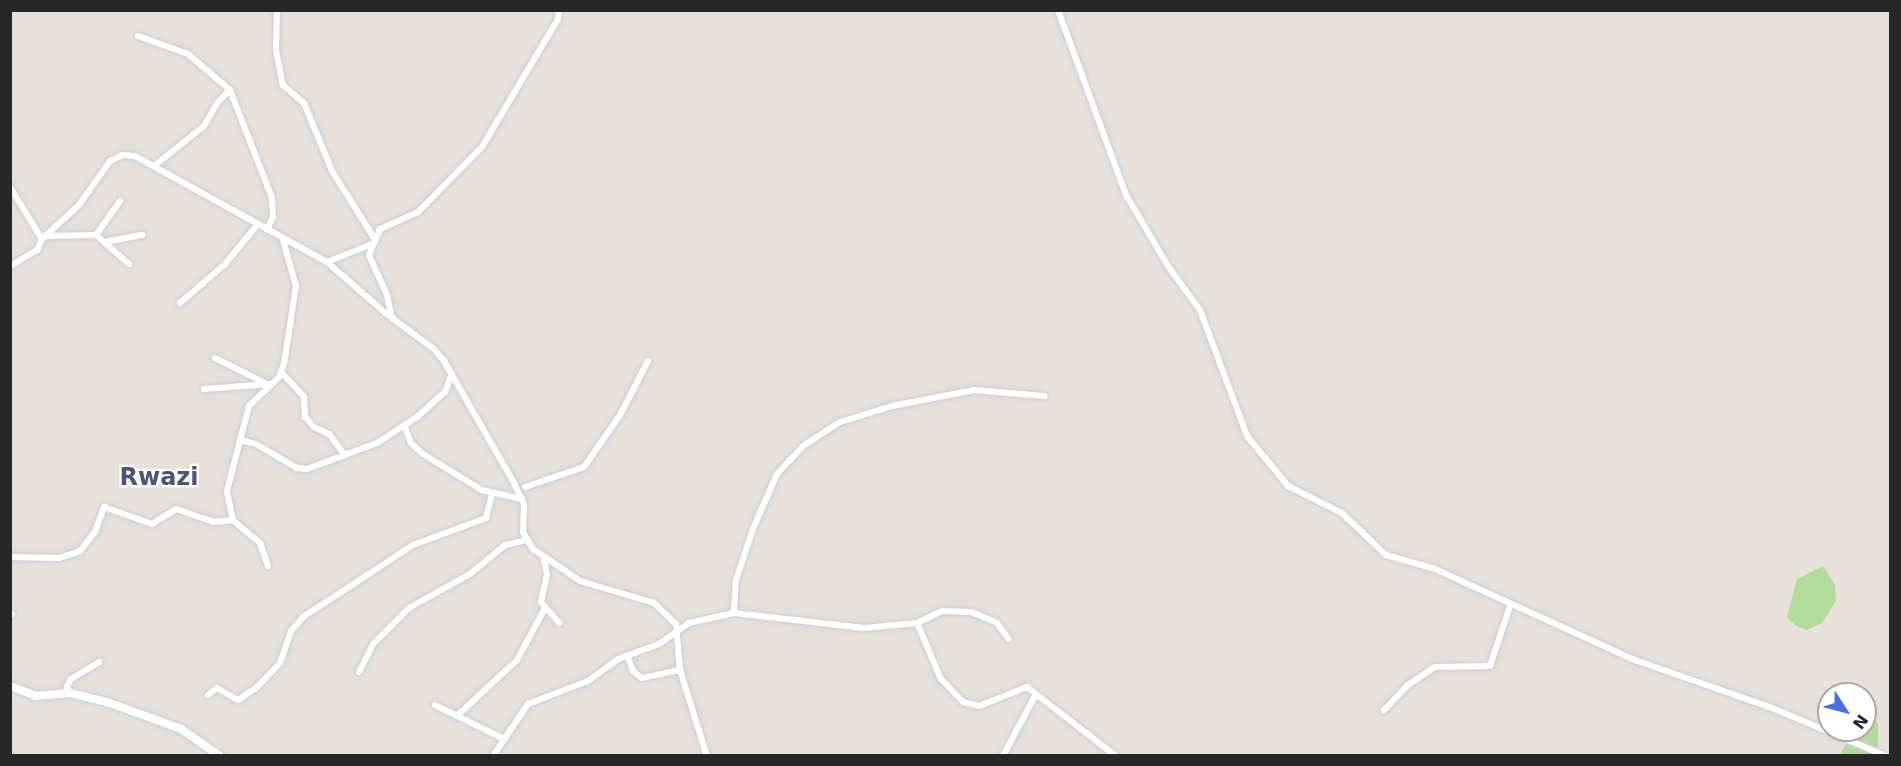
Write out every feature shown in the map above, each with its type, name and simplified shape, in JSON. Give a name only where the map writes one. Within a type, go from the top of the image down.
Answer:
[{"type":"street","points":[[277,10],[276,50],[283,85],[304,103],[332,171],[373,241]]},
{"type":"street","points":[[392,318],[387,295],[369,255],[373,241],[385,225],[418,212],[482,147],[558,19],[559,10]]},
{"type":"street","points":[[1058,10],[1126,195],[1168,266],[1200,310],[1213,353],[1247,436],[1288,486],[1342,513],[1386,555],[1435,569],[1510,606],[1555,621],[1635,660],[1772,708],[1886,756]]},
{"type":"street","points":[[138,36],[188,54],[230,90],[272,198],[273,217],[267,230]]},
{"type":"street","points":[[154,166],[204,126],[218,102],[230,90]]},
{"type":"street","points":[[10,266],[37,250],[43,238],[80,205],[110,161],[123,155],[135,156],[327,262],[392,318],[434,349],[452,373],[522,499],[521,522],[527,540],[544,560],[580,581],[654,603],[672,618],[678,631],[680,670],[707,756]]},
{"type":"street","points":[[10,187],[43,238]]},
{"type":"street","points":[[96,235],[120,201]]},
{"type":"street","points":[[180,303],[225,264],[258,224]]},
{"type":"street","points":[[43,238],[96,235],[129,264]]},
{"type":"street","points":[[105,242],[142,235]]},
{"type":"street","points":[[268,566],[260,543],[233,520],[227,491],[249,406],[267,383],[282,373],[296,286],[283,239]]},
{"type":"street","points":[[327,262],[373,241]]},
{"type":"street","points":[[215,358],[267,383]]},
{"type":"street","points":[[525,487],[584,467],[620,416],[648,361]]},
{"type":"street","points":[[282,373],[301,393],[302,409],[309,422],[329,434],[344,454]]},
{"type":"street","points":[[240,440],[266,449],[302,470],[377,443],[439,400],[450,384],[452,373]]},
{"type":"street","points":[[204,389],[267,383]]},
{"type":"street","points":[[734,613],[736,580],[753,529],[777,474],[803,446],[840,422],[892,406],[974,390],[1045,396]]},
{"type":"street","points":[[404,425],[411,443],[423,454],[492,494],[522,499]]},
{"type":"street","points":[[208,695],[217,688],[238,699],[257,687],[280,663],[291,631],[303,617],[413,545],[486,518],[492,494]]},
{"type":"street","points":[[10,557],[59,558],[80,551],[95,532],[104,507],[152,524],[176,509],[214,522],[233,520]]},
{"type":"street","points":[[359,672],[374,644],[409,609],[470,574],[505,545],[520,539],[527,540]]},
{"type":"street","points":[[544,560],[547,574],[540,594],[545,608],[560,623]]},
{"type":"street","points":[[1384,710],[1408,685],[1435,667],[1490,666],[1510,606]]},
{"type":"street","points":[[458,715],[517,660],[545,608]]},
{"type":"street","points":[[493,756],[528,704],[588,681],[627,655],[659,644],[695,621],[734,613],[864,628],[917,623],[942,611],[971,612],[996,622],[1009,639]]},
{"type":"street","points":[[917,623],[941,679],[963,702],[979,706],[1027,687],[1116,756]]},
{"type":"street","points":[[627,655],[633,671],[642,678],[680,670]]},
{"type":"street","points":[[70,693],[67,687],[71,680],[99,662]]},
{"type":"street","points":[[10,686],[36,696],[70,693],[107,702],[181,729],[219,756]]},
{"type":"street","points":[[1003,756],[1036,694]]},
{"type":"street","points":[[435,705],[504,739]]},
{"type":"green space","points":[[1823,566],[1835,585],[1836,601],[1822,623],[1807,630],[1796,626],[1787,617],[1797,579]]},
{"type":"green space","points":[[1877,723],[1878,755],[1839,756],[1847,742],[1877,742]]},
{"type":"district","name":"Rwazi","points":[[159,478]]}]
